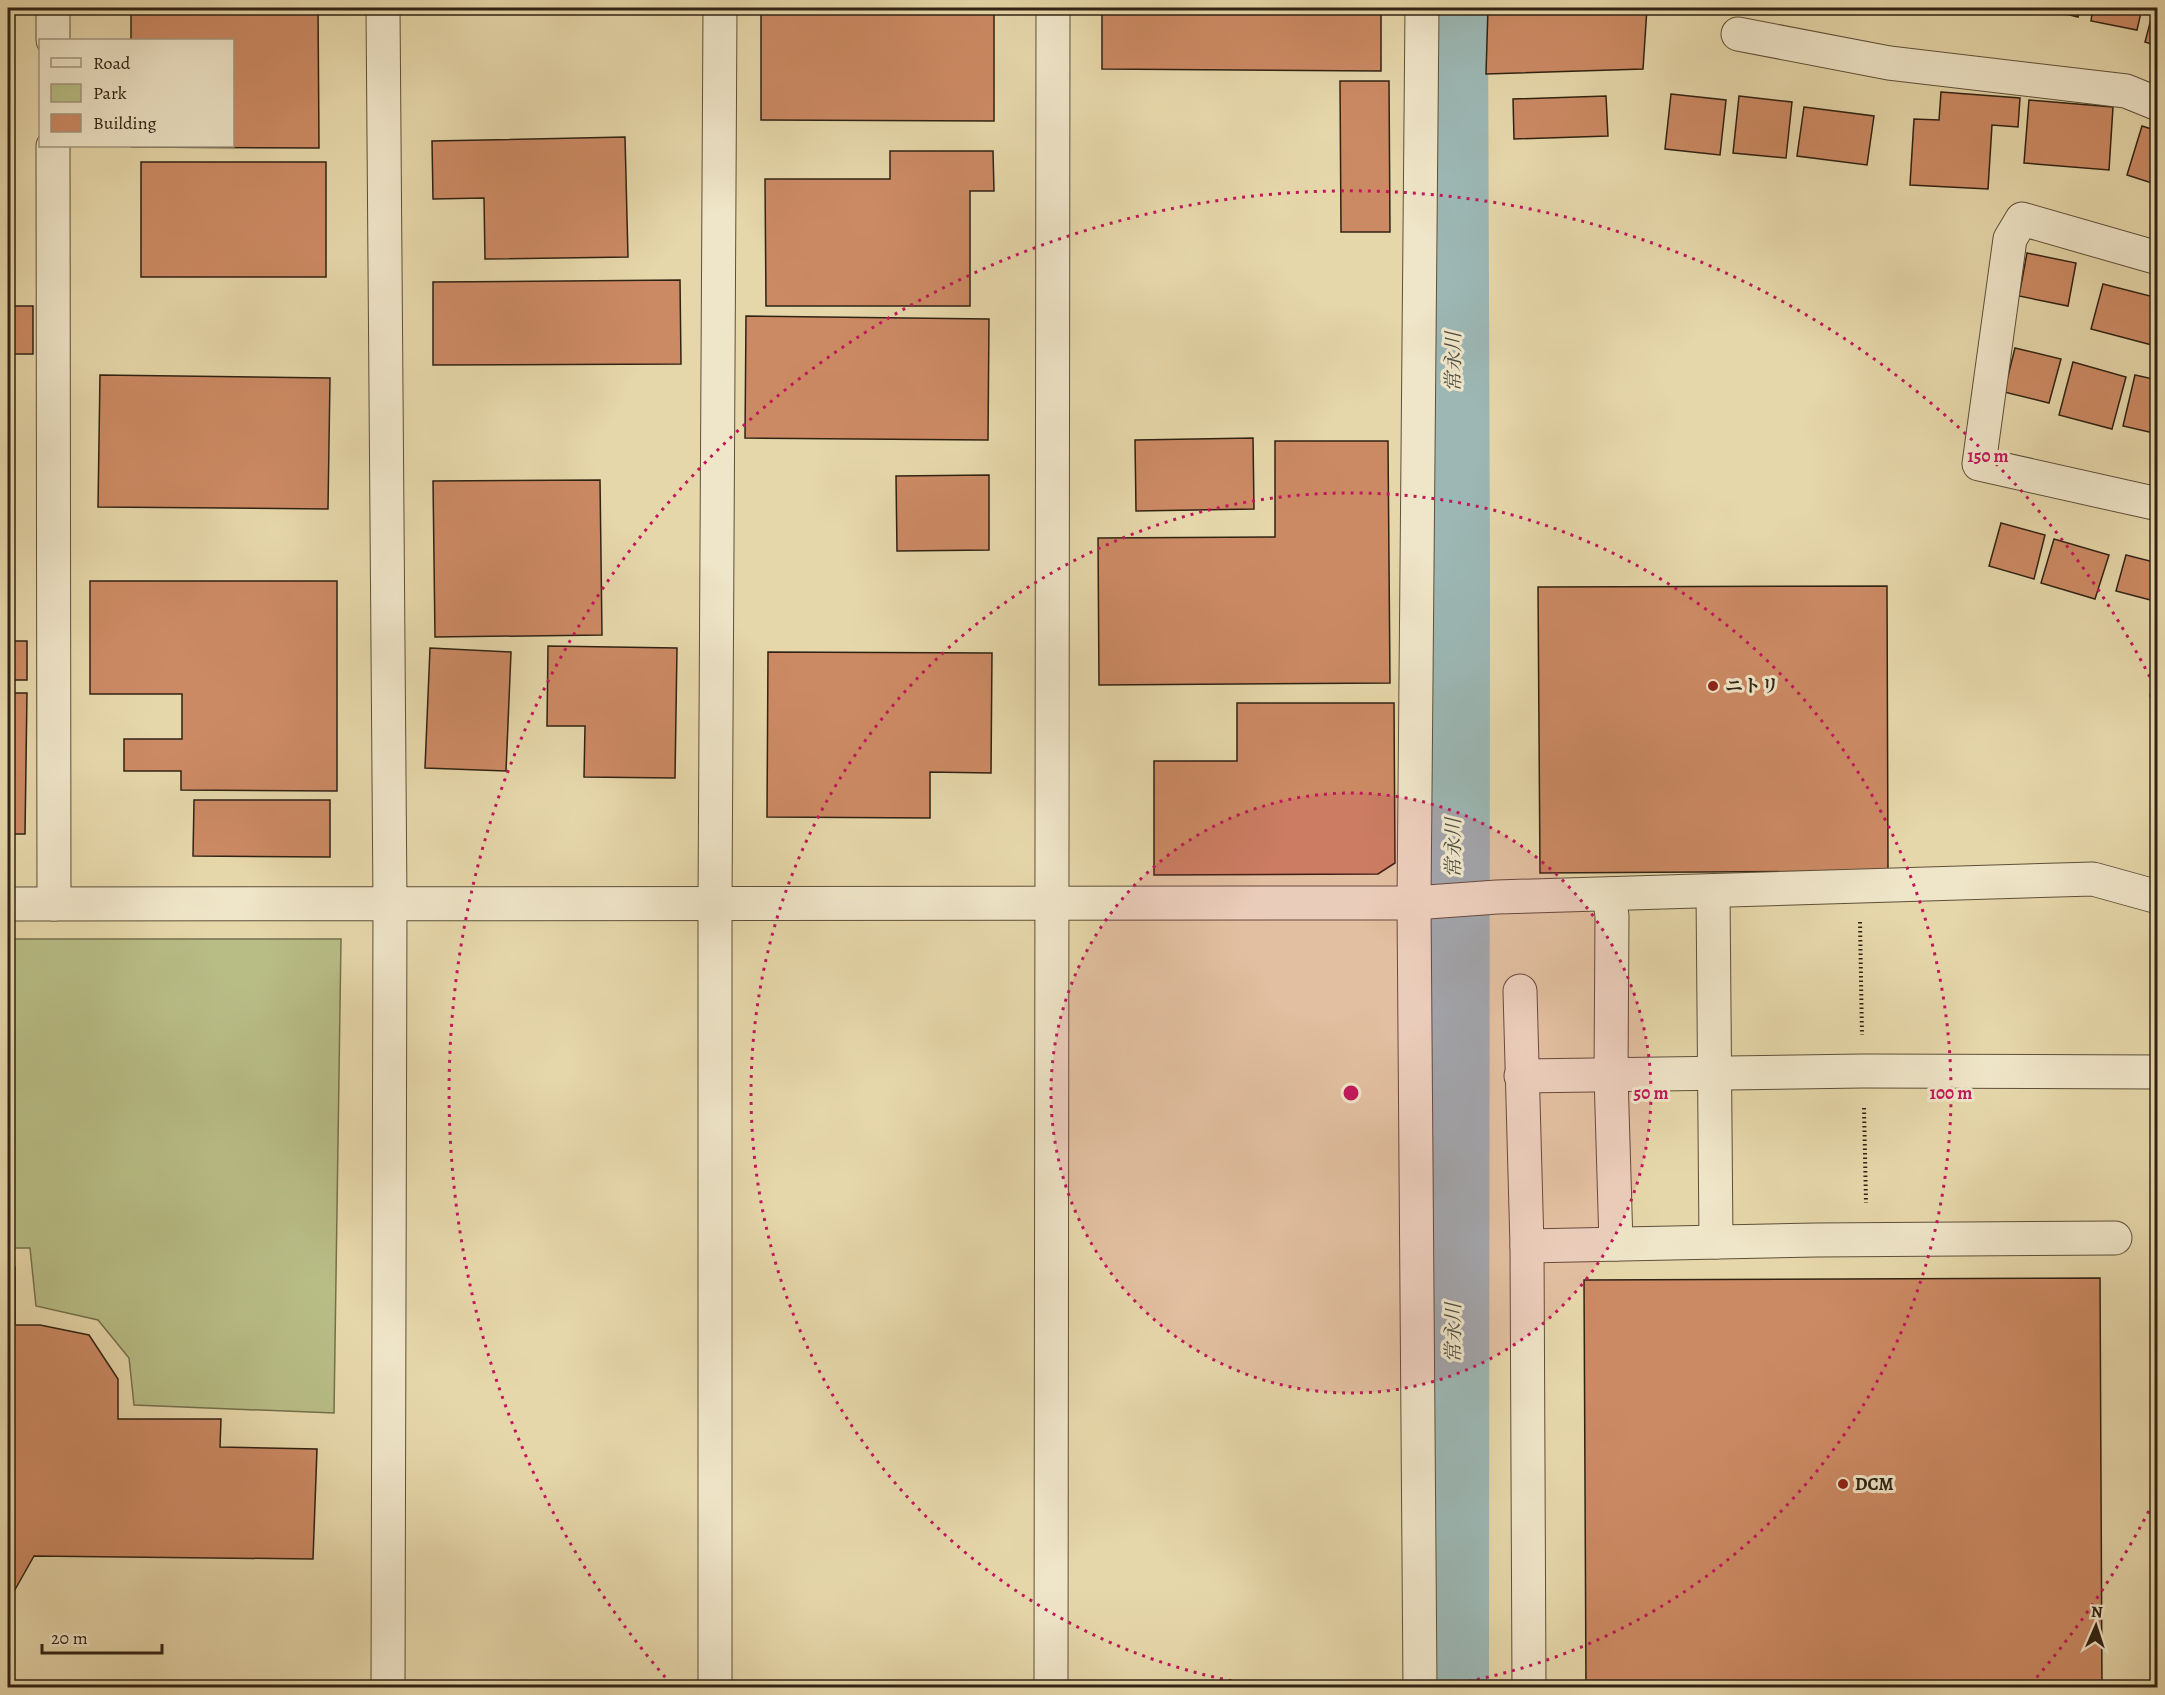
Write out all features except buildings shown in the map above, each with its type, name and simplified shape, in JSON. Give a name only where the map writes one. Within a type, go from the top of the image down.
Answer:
[{"type":"street","points":[[53,8],[53,39]]},
{"type":"street","points":[[383,8],[390,904],[388,1688]]},
{"type":"street","points":[[715,1688],[720,8]]},
{"type":"street","points":[[1052,1688],[1053,8]]},
{"type":"street","points":[[1420,1688],[1414,903],[1422,8]]},
{"type":"street","points":[[1738,34],[1889,63],[2126,91],[2157,104]]},
{"type":"street","points":[[53,147],[54,904]]},
{"type":"street","points":[[2157,258],[2022,219],[2010,238],[1979,464],[2157,504]]},
{"type":"street","points":[[8,904],[1414,903],[1497,897],[2093,879],[2157,897]]},
{"type":"street","points":[[1713,891],[1716,1242]]},
{"type":"street","points":[[1609,894],[1612,916],[1611,1075],[1616,1245]]},
{"type":"street","points":[[1520,991],[1527,1246],[1529,1688]]},
{"type":"street","points":[[1521,1076],[1808,1071],[2157,1072]]},
{"type":"street","points":[[1527,1246],[2115,1238]]},
{"type":"green space","points":[[8,939],[341,939],[334,1413],[134,1405],[129,1358],[98,1320],[36,1306],[30,1248],[8,1248]]},
{"type":"waterway","name":"常永川","points":[[1452,8],[1453,1688]]},
{"type":"place","name":"ニトリ","points":[[1713,686]]},
{"type":"place","name":"DCM","points":[[1843,1484]]}]
